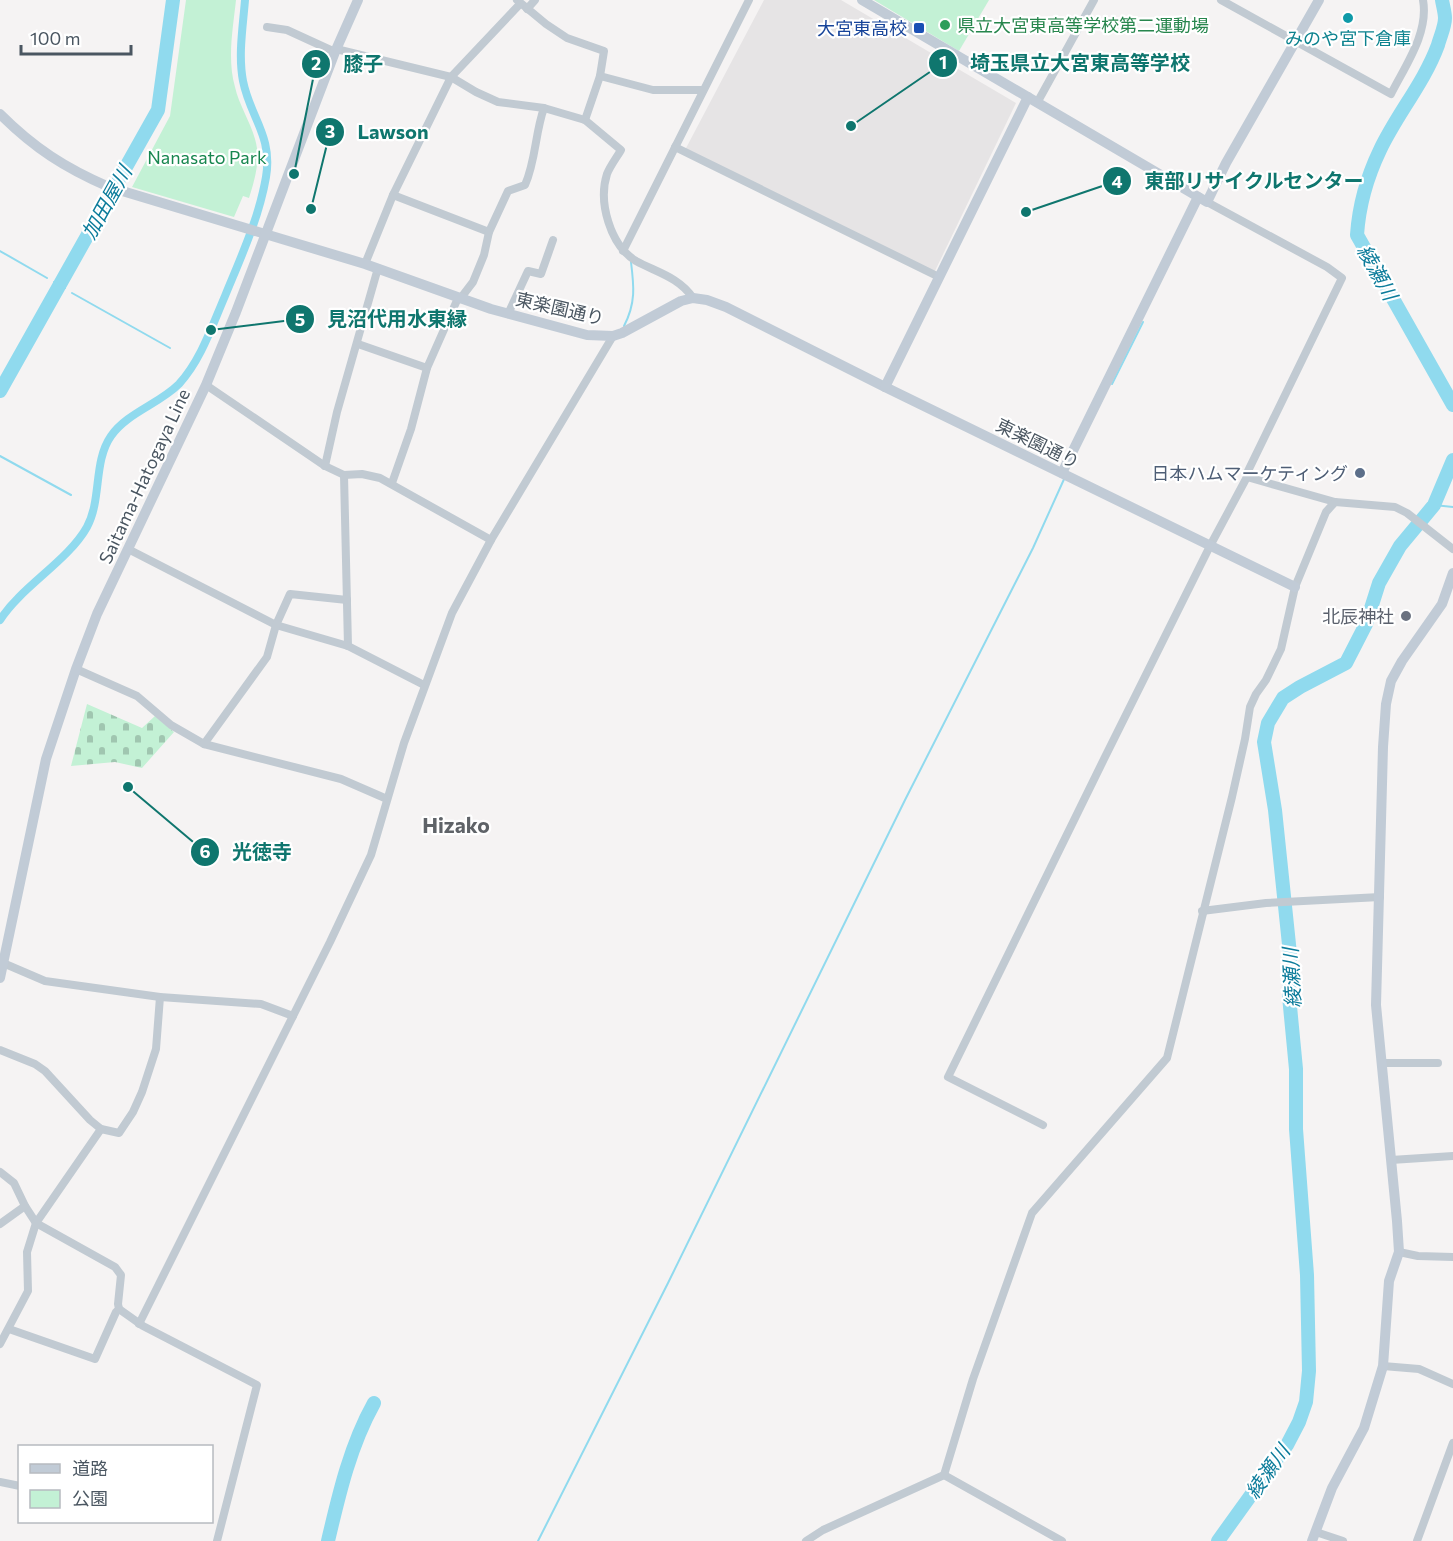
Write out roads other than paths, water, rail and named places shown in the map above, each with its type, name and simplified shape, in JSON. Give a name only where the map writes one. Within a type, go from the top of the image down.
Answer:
[{"type":"street","name":"Saitama-Hatogaya Line","points":[[0,978],[46,759],[76,669],[97,614],[206,385],[262,234],[358,0]]},
{"type":"street","points":[[365,264],[393,195],[452,77],[521,4],[535,0]]},
{"type":"street","points":[[623,251],[748,0]]},
{"type":"street","points":[[862,0],[1203,200],[1327,267],[1342,278],[1247,477],[1210,546],[948,1077],[1043,1125]]},
{"type":"street","points":[[885,387],[939,277],[1032,100],[1094,0]]},
{"type":"street","points":[[1221,0],[1391,94],[1419,39],[1423,23],[1423,0]]},
{"type":"street","points":[[1062,473],[1203,200],[1319,0]]},
{"type":"street","points":[[521,4],[567,38],[604,51],[600,76],[585,120]]},
{"type":"street","points":[[267,27],[287,30],[336,50],[452,77],[498,102],[544,108],[585,120],[621,150],[607,174],[605,196],[608,222],[623,251],[635,260],[686,287],[693,298]]},
{"type":"street","points":[[600,76],[653,90],[704,90]]},
{"type":"street","points":[[392,483],[411,429],[427,368],[459,298],[473,282],[484,255],[489,232],[508,191],[525,185],[544,108]]},
{"type":"street","name":"東楽園通り","points":[[0,114],[30,142],[54,160],[109,187],[378,268],[508,314],[587,334],[613,336],[634,327],[670,306],[693,298],[707,300],[726,307],[1295,587]]},
{"type":"street","points":[[675,147],[939,277]]},
{"type":"street","points":[[393,195],[489,232]]},
{"type":"street","points":[[508,314],[528,271],[541,274],[553,240]]},
{"type":"street","points":[[325,466],[337,412],[378,268]]},
{"type":"street","points":[[139,1324],[371,855],[404,743],[452,613],[491,540],[613,336]]},
{"type":"street","points":[[358,344],[427,368]]},
{"type":"street","points":[[206,385],[325,466],[344,475],[362,474],[392,483],[491,540]]},
{"type":"street","points":[[344,475],[348,646]]},
{"type":"street","points":[[1247,477],[1335,502],[1395,507],[1407,513],[1453,549]]},
{"type":"street","points":[[806,1541],[823,1530],[944,1475],[973,1379],[1032,1213],[1167,1058],[1232,797],[1250,707],[1281,649],[1295,587],[1326,512],[1335,502]]},
{"type":"street","points":[[128,549],[276,626],[348,646],[424,685]]},
{"type":"street","points":[[1343,1541],[1314,1537],[1332,1488],[1364,1428],[1383,1365],[1389,1281],[1398,1252],[1392,1160],[1376,1005],[1386,704],[1391,681],[1401,661],[1442,604],[1453,573]]},
{"type":"street","points":[[204,744],[267,657],[276,626],[290,594],[347,600]]},
{"type":"street","points":[[76,669],[136,696],[171,725],[204,744],[341,779],[387,799]]},
{"type":"street","points":[[1203,911],[1301,900],[1380,897]]},
{"type":"street","points":[[3,963],[45,981],[160,997],[261,1004],[293,1016]]},
{"type":"street","points":[[0,1050],[35,1064],[45,1071],[73,1104],[101,1129],[119,1133],[142,1092],[156,1049],[160,997]]},
{"type":"street","points":[[1382,1063],[1437,1063]]},
{"type":"street","points":[[0,1343],[28,1291],[27,1252],[36,1223],[101,1129]]},
{"type":"street","points":[[1392,1160],[1453,1156]]},
{"type":"street","points":[[0,1172],[14,1183],[36,1223],[120,1271],[121,1275],[119,1309],[95,1359],[9,1329]]},
{"type":"street","points":[[0,1224],[25,1206]]},
{"type":"street","points":[[1398,1252],[1418,1256],[1453,1257]]},
{"type":"street","points":[[119,1309],[139,1324],[257,1385],[217,1541]]},
{"type":"street","points":[[1383,1365],[1419,1369],[1453,1384]]},
{"type":"street","points":[[1417,1541],[1453,1443]]},
{"type":"street","points":[[944,1475],[1062,1541]]},
{"type":"street","points":[[0,1482],[18,1486]]},
{"type":"waterway","name":"加田屋川","points":[[0,391],[158,110],[173,0]]},
{"type":"waterway","points":[[0,620],[20,596],[68,551],[87,527],[95,505],[99,469],[105,446],[111,436],[126,421],[171,391],[187,375],[205,342],[243,252],[259,207],[267,163],[264,138],[243,81],[241,40],[245,0]]},
{"type":"waterway","name":"綾瀬川","points":[[1442,0],[1445,21],[1438,45],[1375,160],[1362,202],[1357,235],[1453,405]]},
{"type":"waterway","points":[[0,251],[47,278]]},
{"type":"waterway","points":[[624,326],[631,310],[633,294],[631,262]]},
{"type":"waterway","name":"加田屋川","points":[[54,282],[65,288]]},
{"type":"waterway","points":[[72,293],[170,348]]},
{"type":"waterway","points":[[1112,384],[1143,322]]},
{"type":"waterway","points":[[0,456],[71,495]]},
{"type":"waterway","name":"綾瀬川","points":[[1218,1541],[1287,1445],[1306,1402],[1309,1371],[1307,1275],[1296,1129],[1296,1069],[1289,996],[1290,954],[1275,810],[1264,742],[1268,723],[1283,698],[1346,663],[1366,624],[1379,583],[1400,546],[1434,505],[1453,460]]},
{"type":"waterway","points":[[538,1541],[668,1283],[905,800],[1033,548],[1065,477]]},
{"type":"waterway","points":[[1434,505],[1453,507]]},
{"type":"waterway","points":[[328,1541],[352,1453],[374,1403]]},
{"type":"place","name":"みのや宮下倉庫","points":[[1348,18]]},
{"type":"place","name":"県立大宮東高等学校第二運動場","points":[[945,25]]},
{"type":"place","name":"大宮東高校","points":[[919,28]]},
{"type":"place","name":"埼玉県立大宮東高等学校","points":[[851,126]]},
{"type":"place","name":"膝子","points":[[294,174]]},
{"type":"place","name":"Lawson","points":[[311,209]]},
{"type":"place","name":"東部リサイクルセンター","points":[[1026,212]]},
{"type":"place","name":"見沼代用水東縁","points":[[211,330]]},
{"type":"place","name":"日本ハムマーケティング","points":[[1360,473]]},
{"type":"place","name":"北辰神社","points":[[1406,616]]},
{"type":"place","name":"光徳寺","points":[[128,787]]},
{"type":"district","name":"Hizako","points":[[456,824]]},
{"type":"park label","name":"Nanasato Park","points":[[207,157]]}]
